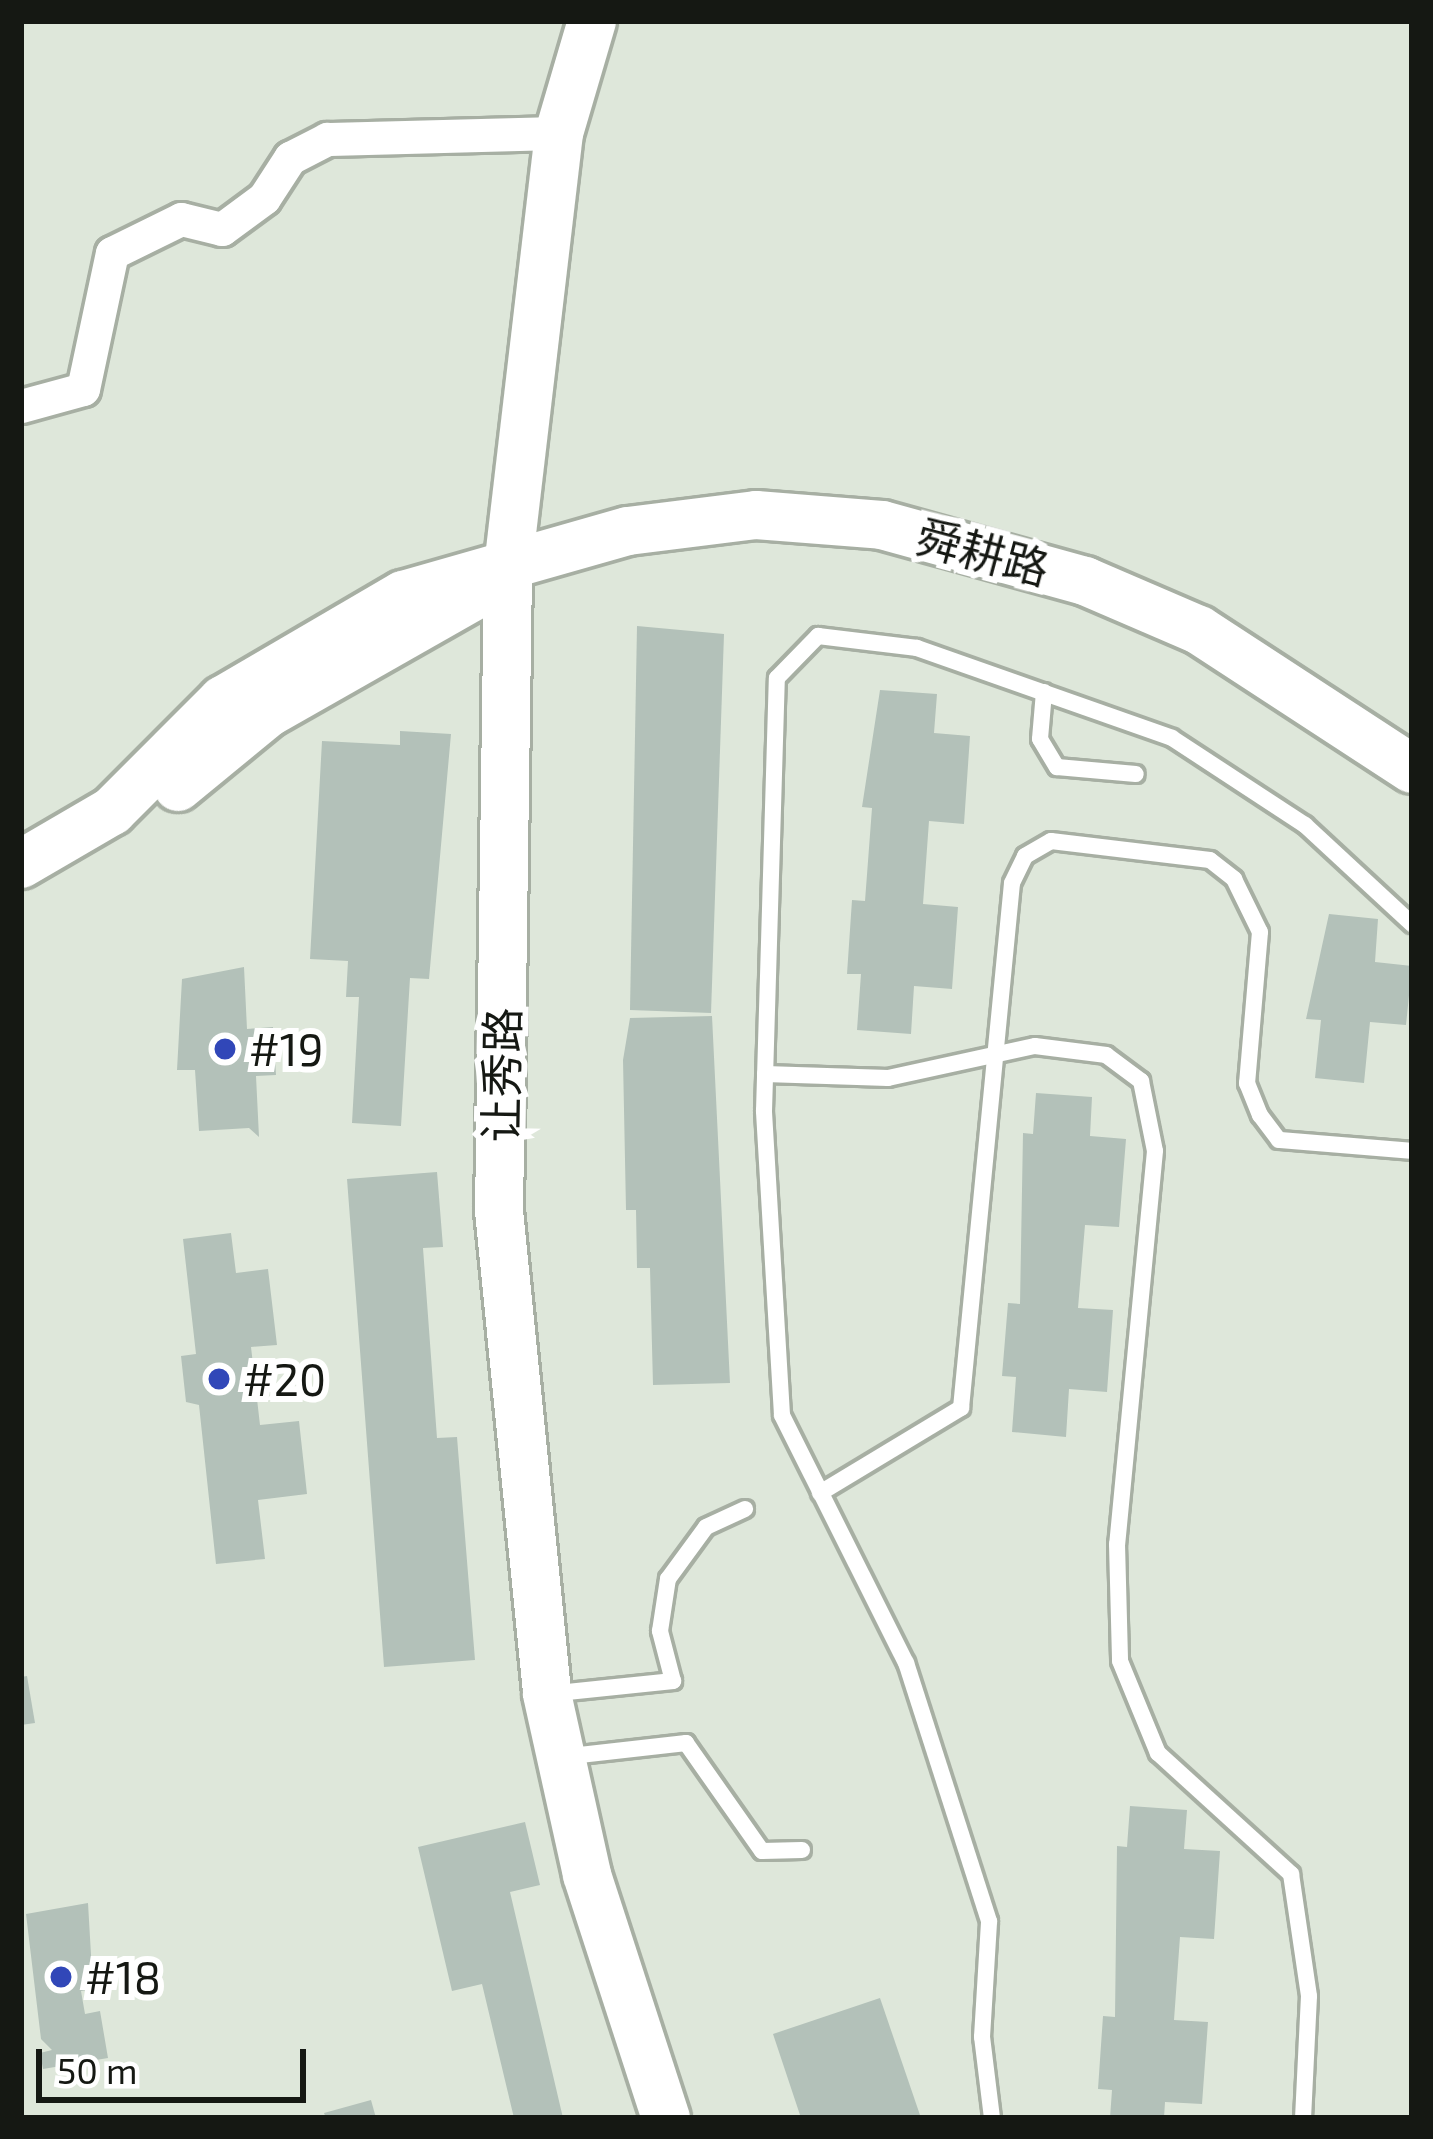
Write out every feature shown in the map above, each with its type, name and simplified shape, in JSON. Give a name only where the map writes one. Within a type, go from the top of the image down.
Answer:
[{"type":"street","name":"让秀路","points":[[592,21],[560,133],[508,570],[500,1211],[548,1694],[561,1757],[666,2118]]},
{"type":"street","points":[[21,406],[83,389],[112,253],[182,219],[222,229],[264,198],[290,158],[327,139],[560,133]]},
{"type":"street","name":"舜耕路","points":[[21,864],[112,811],[223,700],[309,644],[403,595],[508,570],[628,531],[756,515],[882,525],[1003,552],[1199,630],[1412,769]]},
{"type":"street","name":"舜耕路","points":[[21,890],[131,832],[268,712],[508,570]]},
{"type":"lane","points":[[992,2118],[982,2038],[989,1921],[905,1663],[782,1415],[765,1074],[777,678],[818,636],[916,648],[1172,738],[1305,825],[1412,924]]},
{"type":"lane","points":[[1044,692],[1040,739],[1057,767],[1136,774]]},
{"type":"lane","points":[[820,1493],[961,1408],[1012,883],[1025,856],[1051,841],[1210,860],[1234,879],[1260,932],[1246,1083],[1259,1114],[1279,1140],[1412,1151]]},
{"type":"lane","points":[[765,1074],[888,1078],[1035,1046],[1106,1054],[1142,1082],[1155,1150],[1117,1544],[1120,1661],[1159,1753],[1291,1874],[1310,1996],[1303,2118]]},
{"type":"lane","points":[[548,1694],[673,1681],[660,1631],[668,1579],[706,1527],[745,1509]]},
{"type":"lane","points":[[561,1757],[686,1743],[762,1851],[802,1850]]},
{"type":"building","points":[[637,626],[724,634],[711,1013],[630,1010]]},
{"type":"building","points":[[880,690],[937,694],[934,733],[970,736],[964,824],[929,821],[923,904],[958,907],[952,989],[914,986],[911,1034],[857,1030],[861,974],[847,974],[852,900],[865,901],[872,808],[862,807]]},
{"type":"building","points":[[400,731],[451,734],[429,979],[410,978],[401,1126],[352,1123],[359,997],[346,997],[348,961],[310,959],[322,741],[400,745]]},
{"type":"building","points":[[1329,914],[1378,919],[1375,962],[1412,966],[1406,1025],[1370,1022],[1364,1083],[1315,1078],[1321,1020],[1306,1019]]},
{"type":"building","name":"#19","points":[[244,967],[247,1029],[273,1027],[276,1075],[256,1076],[259,1137],[249,1128],[199,1131],[195,1070],[177,1070],[182,979]]},
{"type":"building","points":[[712,1016],[730,1383],[653,1385],[650,1268],[637,1268],[636,1210],[626,1210],[623,1060],[630,1018]]},
{"type":"building","points":[[1036,1093],[1092,1097],[1090,1136],[1126,1139],[1119,1227],[1085,1225],[1078,1308],[1113,1310],[1107,1392],[1069,1389],[1066,1437],[1012,1432],[1016,1377],[1002,1376],[1008,1303],[1020,1304],[1023,1133],[1033,1134]]},
{"type":"building","points":[[437,1172],[443,1247],[423,1248],[437,1438],[457,1437],[475,1660],[384,1667],[347,1179]]},
{"type":"building","name":"#20","points":[[231,1233],[236,1273],[268,1269],[277,1345],[251,1347],[260,1425],[299,1421],[307,1494],[258,1500],[265,1559],[216,1564],[199,1405],[186,1402],[181,1356],[196,1354],[183,1239]]},
{"type":"building","points":[[27,1676],[35,1723],[21,1725],[21,1677]]},
{"type":"building","points":[[1130,1806],[1187,1810],[1184,1849],[1220,1851],[1214,1939],[1180,1937],[1174,2020],[1208,2022],[1202,2104],[1165,2102],[1164,2118],[1110,2118],[1112,2090],[1098,2089],[1103,2016],[1115,2017],[1117,1846],[1127,1847]]},
{"type":"building","points":[[525,1822],[540,1885],[510,1892],[563,2118],[514,2118],[482,1984],[452,1991],[418,1847]]},
{"type":"building","name":"#18","points":[[88,1903],[93,1989],[81,1991],[85,2014],[100,2011],[108,2058],[43,2069],[40,2053],[52,2050],[41,2039],[26,1914]]},
{"type":"building","points":[[880,1998],[921,2118],[801,2118],[773,2034]]},
{"type":"building","points":[[371,2100],[376,2118],[326,2118],[324,2113]]},
{"type":"place","name":"#19","points":[[225,1049]]},
{"type":"place","name":"#20","points":[[219,1379]]},
{"type":"place","name":"#18","points":[[61,1977]]}]
